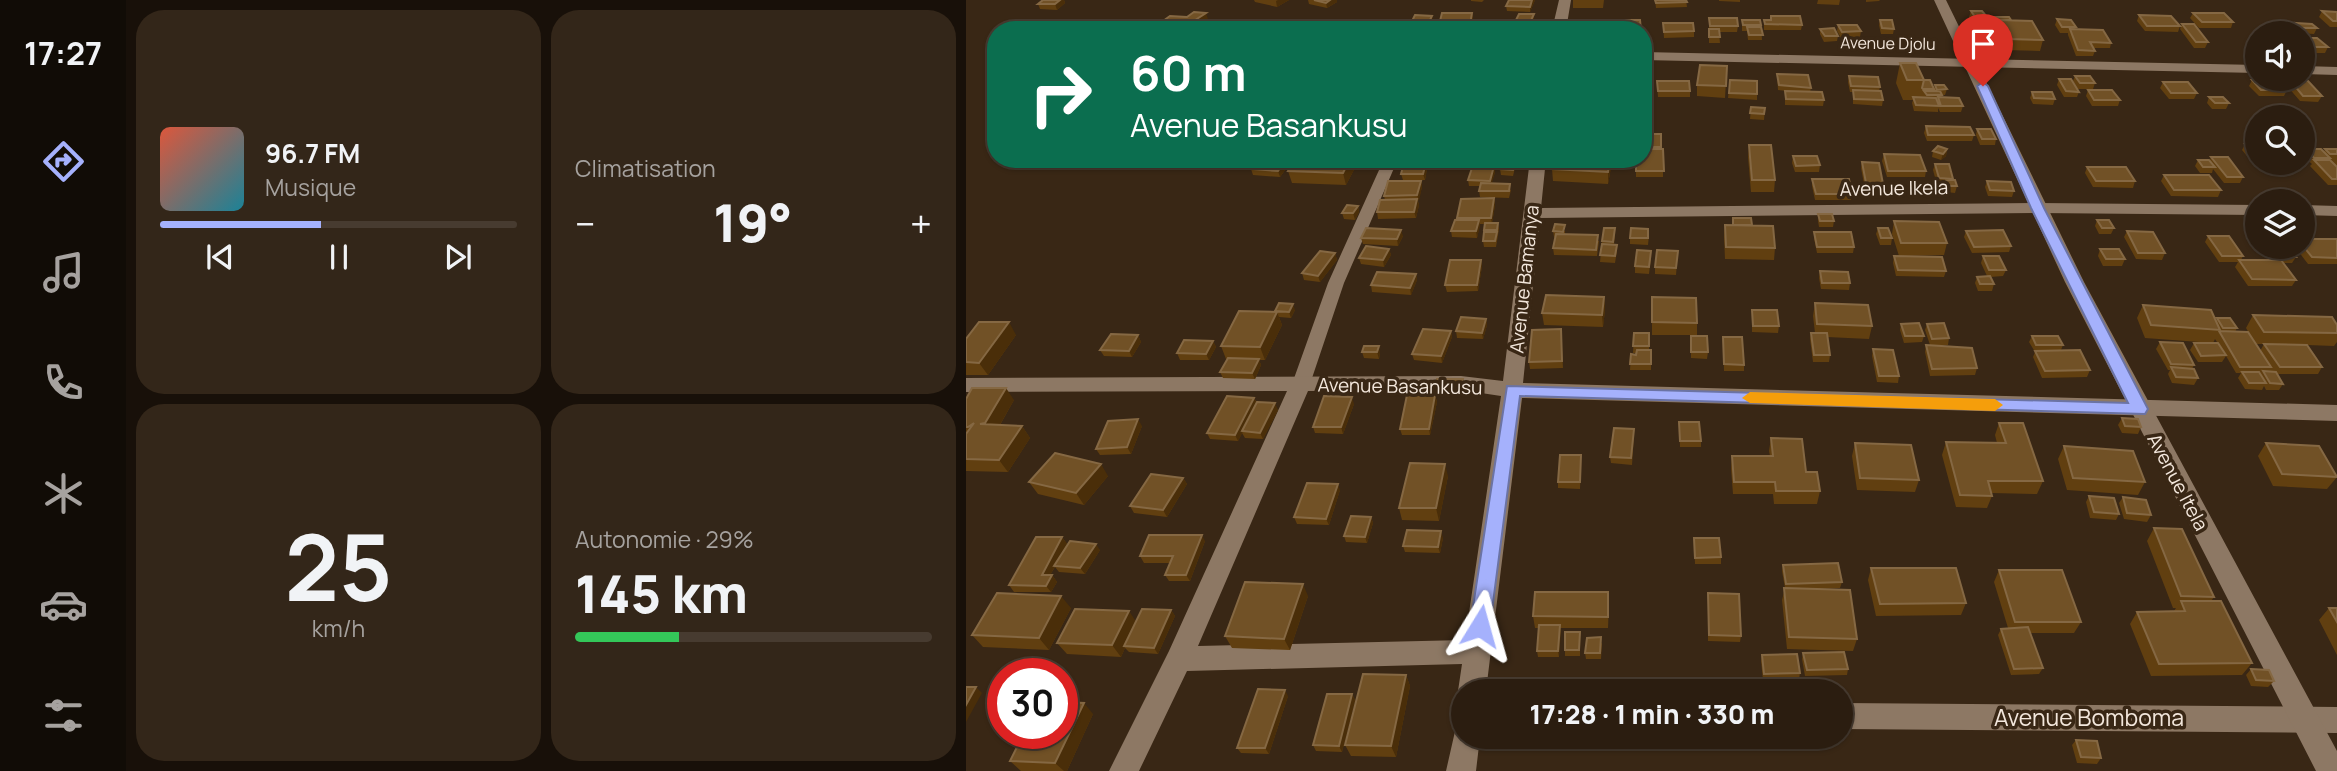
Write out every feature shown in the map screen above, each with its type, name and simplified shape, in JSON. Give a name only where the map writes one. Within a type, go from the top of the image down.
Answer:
[{"type":"street","points":[[1561,21],[1565,0]]},
{"type":"street","name":"Avenue Itela","points":[[1940,0],[1972,61],[2038,208],[2139,409],[2332,771]]},
{"type":"street","name":"Avenue Djolu","points":[[1652,57],[1972,61],[2245,69]]},
{"type":"street","points":[[2315,70],[2337,71]]},
{"type":"street","name":"Avenue Bamanya","points":[[1473,679],[1513,390],[1537,168]]},
{"type":"street","name":"Avenue Ikela","points":[[1530,213],[2038,208],[2245,210]]},
{"type":"street","points":[[2315,210],[2337,211]]},
{"type":"street","name":"Avenue Basankusu","points":[[966,385],[1461,383],[1513,390],[2337,413]]},
{"type":"street","points":[[1124,771],[1179,659],[1301,384]]},
{"type":"street","points":[[1179,659],[1476,652]]},
{"type":"street","name":"Avenue Bomboma","points":[[1853,716],[2337,720]]},
{"type":"street","points":[[1461,771],[1464,749]]},
{"type":"lane","points":[[1301,384],[1336,283],[1387,168]]},
{"type":"building","points":[[1043,0],[1060,0],[1055,4],[1038,4]]},
{"type":"building","points":[[1509,0],[1532,0],[1530,7],[1506,6]]},
{"type":"building","points":[[1655,0],[1686,0],[1687,2],[1656,3]]},
{"type":"building","points":[[1971,11],[1982,11],[1987,17],[2009,17],[2011,20],[1979,23]]},
{"type":"building","points":[[2322,11],[2337,12],[2337,21],[2333,21]]},
{"type":"building","points":[[1194,12],[1206,13],[1194,21],[1163,21],[1170,16],[1187,17]]},
{"type":"building","points":[[1442,13],[1472,13],[1471,21],[1440,21]]},
{"type":"building","points":[[2193,13],[2224,13],[2233,22],[2202,22]]},
{"type":"building","points":[[1519,14],[1534,14],[1531,21],[1516,21]]},
{"type":"building","points":[[1415,15],[1432,16],[1430,21],[1412,21]]},
{"type":"building","points":[[2139,15],[2171,16],[2180,26],[2147,26]]},
{"type":"building","points":[[1771,16],[1800,16],[1802,25],[1765,24],[1764,20],[1771,20]]},
{"type":"building","points":[[1709,18],[1737,18],[1738,26],[1710,26]]},
{"type":"building","points":[[2057,19],[2071,20],[2076,27],[2062,27]]},
{"type":"building","points":[[1640,20],[1640,21],[1609,21]]},
{"type":"building","points":[[1742,20],[1760,20],[1761,25],[1743,25]]},
{"type":"building","points":[[1880,20],[1892,20],[1894,29],[1882,28]]},
{"type":"building","points":[[1999,20],[2032,21],[2043,40],[2008,39]]},
{"type":"building","points":[[1663,23],[1693,23],[1694,31],[1664,32]]},
{"type":"building","points":[[2182,24],[2194,24],[2208,42],[2196,42]]},
{"type":"building","points":[[1838,25],[1857,25],[1861,31],[1842,32]]},
{"type":"building","points":[[1747,27],[1761,27],[1763,35],[1749,35]]},
{"type":"building","points":[[1834,28],[1838,36],[1825,36],[1820,29]]},
{"type":"building","points":[[1709,29],[1719,29],[1720,37],[1709,37]]},
{"type":"building","points":[[2070,29],[2103,30],[2111,43],[2090,42],[2095,51],[2078,50]]},
{"type":"building","points":[[2315,38],[2317,38],[2328,47],[2315,47]]},
{"type":"building","points":[[1900,63],[1916,63],[1924,80],[1907,80]]},
{"type":"building","points":[[1700,65],[1727,66],[1726,86],[1697,85]]},
{"type":"building","points":[[1777,74],[1808,75],[1811,88],[1779,85]]},
{"type":"building","points":[[1849,76],[1878,77],[1880,87],[1851,86]]},
{"type":"building","points":[[2075,76],[2090,76],[2095,83],[2080,83]]},
{"type":"building","points":[[2059,79],[2071,79],[2079,92],[2066,91]]},
{"type":"building","points":[[1730,80],[1757,81],[1757,94],[1729,93]]},
{"type":"building","points":[[1924,80],[1930,80],[1934,89],[1923,89]]},
{"type":"building","points":[[1657,81],[1689,81],[1690,91],[1658,91]]},
{"type":"building","points":[[2163,82],[2188,82],[2197,93],[2171,93]]},
{"type":"building","points":[[1935,85],[1944,85],[1947,89],[1937,90]]},
{"type":"building","points":[[2315,88],[2322,96],[2303,96],[2299,91],[2315,91]]},
{"type":"building","points":[[1853,90],[1881,91],[1883,100],[1854,99]]},
{"type":"building","points":[[2088,90],[2112,90],[2120,100],[2094,100]]},
{"type":"building","points":[[1785,91],[1822,92],[1824,100],[1786,99]]},
{"type":"building","points":[[1924,91],[1940,91],[1942,95],[1927,95]]},
{"type":"building","points":[[2032,92],[2052,92],[2055,99],[2034,98]]},
{"type":"building","points":[[1913,97],[1936,98],[1939,106],[1916,105]]},
{"type":"building","points":[[1938,97],[1959,98],[1963,106],[1941,106]]},
{"type":"building","points":[[2209,97],[2223,97],[2229,103],[2215,103]]},
{"type":"building","points":[[1751,107],[1765,108],[1764,114],[1750,113]]},
{"type":"building","points":[[1926,126],[1970,127],[1974,135],[1928,135]]},
{"type":"building","points":[[1977,129],[1991,129],[1996,139],[1982,139]]},
{"type":"building","points":[[1652,134],[1661,134],[1661,147],[1652,147]]},
{"type":"building","points":[[1749,145],[1771,145],[1775,180],[1752,180]]},
{"type":"building","points":[[1938,146],[1947,149],[1943,154],[1933,151]]},
{"type":"building","points":[[1652,149],[1663,149],[1664,171],[1636,171],[1636,168],[1652,168]]},
{"type":"building","points":[[2315,149],[2321,149],[2330,158],[2315,158]]},
{"type":"building","points":[[2325,149],[2337,149],[2337,154],[2330,154]]},
{"type":"building","points":[[1884,154],[1920,155],[1926,171],[1888,171]]},
{"type":"building","points":[[1793,156],[1817,156],[1820,165],[1796,166]]},
{"type":"building","points":[[2211,157],[2228,157],[2243,177],[2227,177]]},
{"type":"building","points":[[2198,160],[2209,160],[2215,167],[2203,167]]},
{"type":"building","points":[[2315,160],[2330,160],[2337,167],[2337,179],[2332,179]]},
{"type":"building","points":[[1862,162],[1879,163],[1883,184],[1866,183]]},
{"type":"building","points":[[1935,164],[1949,164],[1953,179],[1939,178]]},
{"type":"building","points":[[2087,167],[2126,167],[2135,181],[2096,181]]},
{"type":"building","points":[[1252,168],[1280,168],[1278,171]]},
{"type":"building","points":[[1290,168],[1346,168],[1343,173],[1288,171]]},
{"type":"building","points":[[1403,168],[1425,168],[1423,174],[1401,174]]},
{"type":"building","points":[[1472,168],[1493,168],[1490,181],[1468,180]]},
{"type":"building","points":[[1552,168],[1609,168],[1608,172]]},
{"type":"building","points":[[2164,175],[2209,175],[2221,190],[2174,190]]},
{"type":"building","points":[[1812,179],[1849,179],[1852,194],[1816,194]]},
{"type":"building","points":[[1946,180],[1955,180],[1957,186],[1947,186]]},
{"type":"building","points":[[1388,181],[1421,181],[1417,195],[1384,196]]},
{"type":"building","points":[[1987,181],[2011,182],[2014,191],[1990,190]]},
{"type":"building","points":[[1481,183],[1510,184],[1509,191],[1479,191]]},
{"type":"building","points":[[1494,198],[1491,218],[1457,218],[1461,199]]},
{"type":"building","points":[[1417,199],[1414,212],[1377,212],[1380,200]]},
{"type":"building","points":[[1347,205],[1358,206],[1353,213],[1342,213]]},
{"type":"building","points":[[1818,214],[1832,214],[1834,221],[1820,221]]},
{"type":"building","points":[[1733,218],[1751,218],[1752,225],[1733,225]]},
{"type":"building","points":[[1455,220],[1479,220],[1476,231],[1451,231]]},
{"type":"building","points":[[2097,220],[2109,220],[2114,228],[2102,228]]},
{"type":"building","points":[[1894,221],[1939,222],[1947,243],[1901,243]]},
{"type":"building","points":[[1485,223],[1498,223],[1497,230],[1484,230]]},
{"type":"building","points":[[1555,224],[1565,225],[1563,232],[1553,231]]},
{"type":"building","points":[[1725,225],[1773,226],[1775,248],[1726,247]]},
{"type":"building","points":[[1366,228],[1401,230],[1397,239],[1361,238]]},
{"type":"building","points":[[1604,228],[1615,228],[1613,242],[1602,241]]},
{"type":"building","points":[[1631,228],[1648,229],[1648,238],[1630,238]]},
{"type":"building","points":[[1878,228],[1888,228],[1892,238],[1881,238]]},
{"type":"building","points":[[2003,230],[2011,246],[1974,247],[1966,231]]},
{"type":"building","points":[[2127,231],[2153,232],[2165,253],[2138,253]]},
{"type":"building","points":[[1484,232],[1497,232],[1495,241],[1483,241]]},
{"type":"building","points":[[1814,232],[1851,232],[1854,247],[1817,247]]},
{"type":"building","points":[[1556,234],[1598,235],[1596,250],[1553,248]]},
{"type":"building","points":[[2208,236],[2229,236],[2243,256],[2222,256]]},
{"type":"building","points":[[2315,239],[2337,239],[2337,258],[2315,257]]},
{"type":"building","points":[[1602,244],[1617,245],[1615,256],[1600,255]]},
{"type":"building","points":[[1366,246],[1389,249],[1383,260],[1359,258]]},
{"type":"building","points":[[2100,249],[2119,249],[2125,259],[2106,259]]},
{"type":"building","points":[[1637,250],[1651,251],[1649,267],[1635,266]]},
{"type":"building","points":[[1657,250],[1678,251],[1676,268],[1655,267]]},
{"type":"building","points":[[1320,251],[1335,253],[1318,276],[1302,273]]},
{"type":"building","points":[[1894,256],[1942,257],[1946,271],[1898,270]]},
{"type":"building","points":[[1983,256],[1999,256],[2006,270],[1989,270]]},
{"type":"building","points":[[1450,260],[1481,260],[1477,285],[1445,285]]},
{"type":"building","points":[[2239,260],[2281,260],[2296,280],[2252,279]]},
{"type":"building","points":[[1820,271],[1848,272],[1850,283],[1822,283]]},
{"type":"building","points":[[1377,272],[1416,274],[1410,288],[1371,285]]},
{"type":"building","points":[[1990,276],[1994,284],[1980,284],[1977,277]]},
{"type":"building","points":[[1546,295],[1604,297],[1602,315],[1542,313]]},
{"type":"building","points":[[1652,297],[1696,298],[1697,323],[1652,322]]},
{"type":"building","points":[[1279,303],[1293,304],[1289,312],[1275,311]]},
{"type":"building","points":[[1815,303],[1868,305],[1872,326],[1817,324]]},
{"type":"building","points":[[2143,305],[2211,310],[2220,330],[2151,325]]},
{"type":"building","points":[[1752,310],[1777,310],[1779,326],[1753,326]]},
{"type":"building","points":[[1239,311],[1277,312],[1260,347],[1221,346]]},
{"type":"building","points":[[2253,315],[2332,317],[2337,325],[2337,333],[2264,332]]},
{"type":"building","points":[[1461,317],[1486,319],[1482,333],[1456,331]]},
{"type":"building","points":[[2217,318],[2230,318],[2237,328],[2223,328]]},
{"type":"building","points":[[979,322],[1009,322],[979,363],[966,362],[966,339]]},
{"type":"building","points":[[1919,323],[1924,336],[1905,336],[1901,324]]},
{"type":"building","points":[[1944,323],[1949,338],[1932,339],[1927,324]]},
{"type":"building","points":[[1423,329],[1451,331],[1441,356],[1412,354]]},
{"type":"building","points":[[1561,329],[1562,361],[1529,362],[1532,330]]},
{"type":"building","points":[[2219,331],[2248,332],[2271,367],[2240,367]]},
{"type":"building","points":[[1634,333],[1649,333],[1649,346],[1633,346]]},
{"type":"building","points":[[1811,333],[1827,333],[1830,355],[1814,355]]},
{"type":"building","points":[[1111,334],[1138,335],[1129,351],[1100,350]]},
{"type":"building","points":[[1691,336],[1707,336],[1708,352],[1691,352]]},
{"type":"building","points":[[2032,336],[2058,336],[2063,345],[2036,345]]},
{"type":"building","points":[[1723,337],[1742,337],[1744,365],[1724,364]]},
{"type":"building","points":[[1184,340],[1213,341],[1206,354],[1177,353]]},
{"type":"building","points":[[2160,342],[2183,343],[2194,365],[2171,364]]},
{"type":"building","points":[[2194,343],[2218,343],[2226,355],[2201,356]]},
{"type":"building","points":[[2264,344],[2307,345],[2322,367],[2280,367]]},
{"type":"building","points":[[1926,345],[1972,348],[1977,368],[1932,369]]},
{"type":"building","points":[[1364,346],[1379,346],[1377,352],[1362,352]]},
{"type":"building","points":[[1873,349],[1893,350],[1899,376],[1879,376]]},
{"type":"building","points":[[1637,350],[1651,350],[1651,364],[1630,364],[1631,354],[1636,355]]},
{"type":"building","points":[[2080,350],[2090,370],[2045,371],[2035,351]]},
{"type":"building","points":[[1228,358],[1259,359],[1252,373],[1220,372]]},
{"type":"building","points":[[2171,367],[2194,369],[2198,378],[2176,377]]},
{"type":"building","points":[[2263,371],[2276,372],[2283,384],[2270,383]]},
{"type":"building","points":[[2242,372],[2259,372],[2266,383],[2249,383]]},
{"type":"building","points":[[1437,379],[1463,379],[1462,389],[1435,389]]},
{"type":"building","points":[[972,388],[1006,388],[985,423],[980,424],[1022,426],[999,460],[966,459],[966,434],[974,423],[966,427],[966,399]]},
{"type":"building","points":[[1407,395],[1435,395],[1429,429],[1400,429]]},
{"type":"building","points":[[1227,396],[1254,398],[1235,435],[1207,433]]},
{"type":"building","points":[[1324,396],[1352,397],[1341,427],[1313,427]]},
{"type":"building","points":[[1257,402],[1275,403],[1260,433],[1242,431]]},
{"type":"building","points":[[2122,418],[2138,419],[2141,427],[2125,426]]},
{"type":"building","points":[[1138,419],[1127,447],[1096,449],[1108,421]]},
{"type":"building","points":[[1679,422],[1699,422],[1701,441],[1680,441]]},
{"type":"building","points":[[1999,423],[2023,423],[2043,481],[1988,481],[1992,496],[1960,495],[1946,442],[2006,443]]},
{"type":"building","points":[[1614,428],[1634,429],[1631,458],[1610,457]]},
{"type":"building","points":[[1771,438],[1802,439],[1806,472],[1817,472],[1820,491],[1776,491],[1775,482],[1734,482],[1732,456],[1773,456]]},
{"type":"building","points":[[1855,443],[1911,445],[1919,480],[1860,478]]},
{"type":"building","points":[[2266,443],[2319,446],[2337,477],[2282,474]]},
{"type":"building","points":[[2064,446],[2133,451],[2145,482],[2073,478]]},
{"type":"building","points":[[1055,453],[1101,464],[1076,493],[1029,482]]},
{"type":"building","points":[[1560,455],[1581,455],[1580,482],[1558,482]]},
{"type":"building","points":[[1410,463],[1445,464],[1436,508],[1399,508]]},
{"type":"building","points":[[1151,474],[1183,478],[1163,510],[1130,506]]},
{"type":"building","points":[[1307,483],[1338,484],[1326,519],[1294,517]]},
{"type":"building","points":[[2089,496],[2114,498],[2119,514],[2094,512]]},
{"type":"building","points":[[2123,497],[2146,500],[2151,515],[2127,513]]},
{"type":"building","points":[[1351,516],[1371,517],[1365,537],[1344,536]]},
{"type":"building","points":[[2154,528],[2182,529],[2214,597],[2181,596]]},
{"type":"building","points":[[1407,530],[1441,531],[1438,547],[1403,546]]},
{"type":"building","points":[[1149,535],[1202,535],[1186,575],[1165,575],[1173,556],[1140,556]]},
{"type":"building","points":[[1036,537],[1062,537],[1042,575],[1052,575],[1046,586],[1009,585]]},
{"type":"building","points":[[1694,538],[1719,538],[1721,557],[1695,558]]},
{"type":"building","points":[[1070,541],[1096,544],[1080,568],[1054,566]]},
{"type":"building","points":[[1838,563],[1842,582],[1786,584],[1783,565]]},
{"type":"building","points":[[1871,568],[1956,568],[1966,603],[1880,604]]},
{"type":"building","points":[[1999,570],[2062,570],[2081,622],[2015,622]]},
{"type":"building","points":[[1245,582],[1303,584],[1284,639],[1225,636]]},
{"type":"building","points":[[1784,588],[1850,590],[1857,639],[1789,637]]},
{"type":"building","points":[[1535,592],[1608,592],[1608,617],[1533,616]]},
{"type":"building","points":[[997,593],[1061,596],[1039,638],[972,635]]},
{"type":"building","points":[[1708,593],[1739,594],[1741,636],[1709,635]]},
{"type":"building","points":[[2181,601],[2221,601],[2252,663],[2159,664],[2137,612],[2185,611]]},
{"type":"building","points":[[2329,608],[2337,608],[2337,622]]},
{"type":"building","points":[[1075,609],[1129,611],[1112,645],[1057,643]]},
{"type":"building","points":[[1142,609],[1171,610],[1154,648],[1124,646]]},
{"type":"building","points":[[1539,625],[1560,625],[1558,651],[1537,651]]},
{"type":"building","points":[[2028,627],[2043,668],[2014,669],[2001,629]]},
{"type":"building","points":[[1565,632],[1580,632],[1579,650],[1565,650]]},
{"type":"building","points":[[1601,637],[1600,653],[1585,653],[1587,638]]},
{"type":"building","points":[[1844,652],[1848,669],[1807,670],[1803,653]]},
{"type":"building","points":[[1797,654],[1800,673],[1764,674],[1762,655]]},
{"type":"building","points":[[2251,669],[2269,670],[2274,681],[2256,680]]},
{"type":"building","points":[[1363,674],[1406,675],[1391,746],[1345,745]]},
{"type":"building","points":[[966,687],[976,687],[966,705]]},
{"type":"building","points":[[1258,689],[1285,690],[1265,748],[1237,748]]},
{"type":"building","points":[[1327,694],[1352,694],[1339,746],[1313,745]]},
{"type":"building","points":[[1078,703],[1084,703],[1078,715]]},
{"type":"building","points":[[2076,740],[2097,741],[2101,758],[2081,757]]},
{"type":"building","points":[[1016,749],[1062,749],[1055,763],[1010,761]]},
{"type":"slow traffic","points":[[1750,398],[1995,405]]},
{"type":"route","points":[[1480,626],[1513,390],[2139,409],[2038,208],[1983,86]]}]
